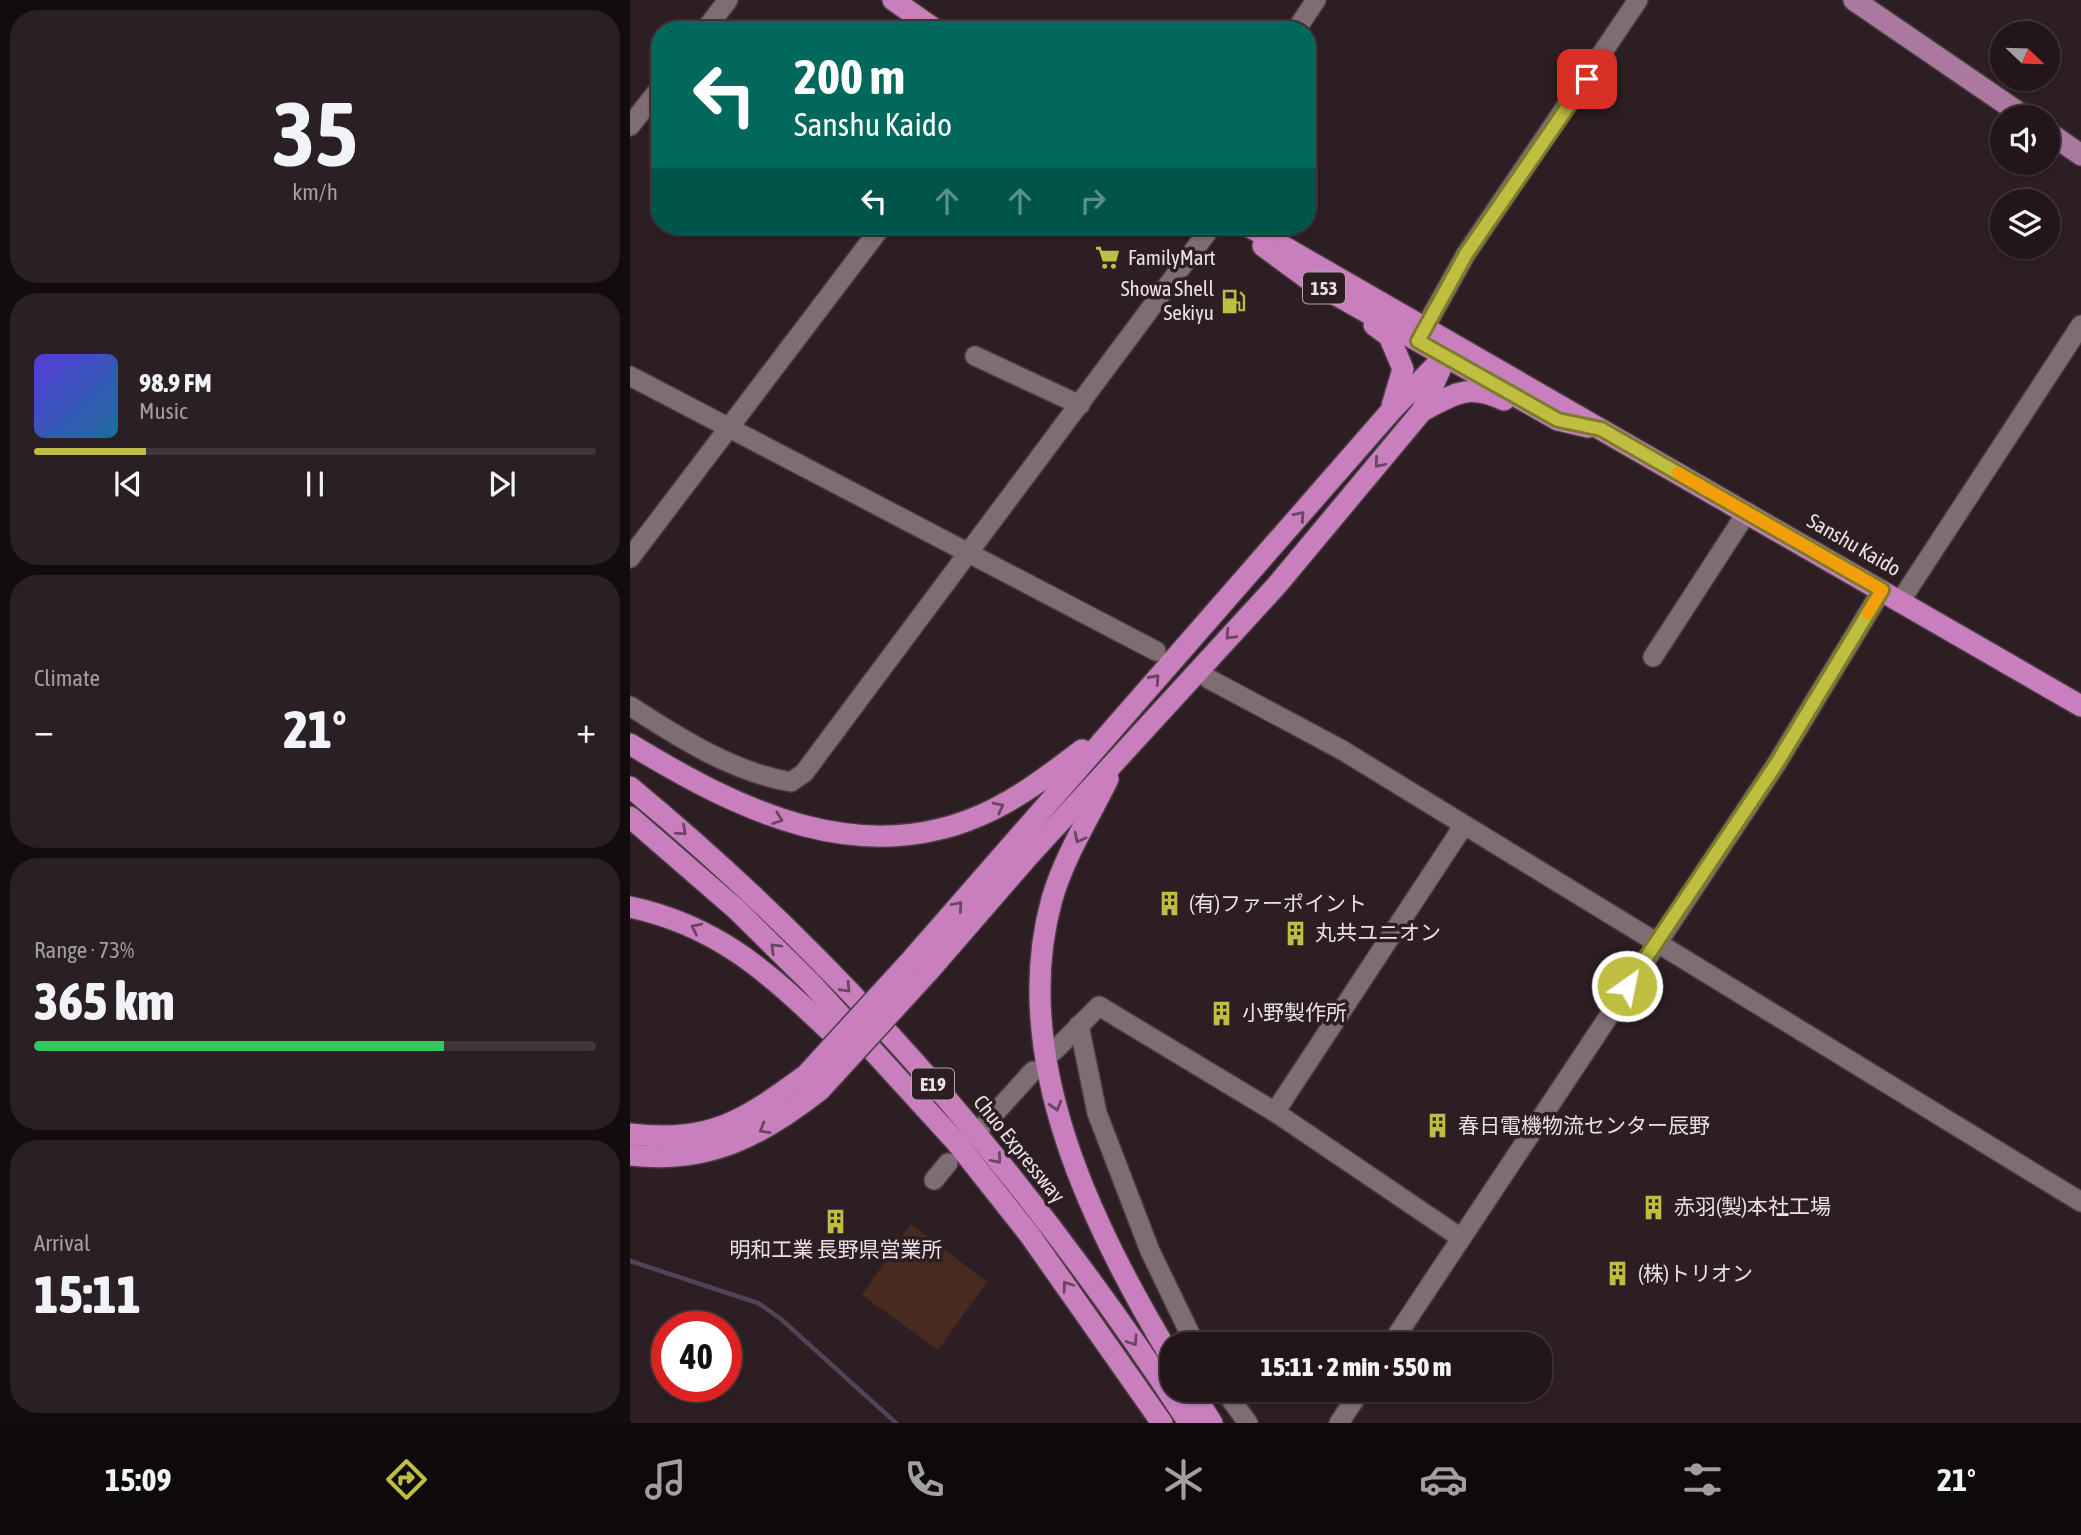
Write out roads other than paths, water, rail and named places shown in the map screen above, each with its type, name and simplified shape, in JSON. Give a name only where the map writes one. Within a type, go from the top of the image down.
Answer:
[{"type":"highway","points":[[894,0],[923,21]]},
{"type":"highway","name":"Sanshu Kaido","points":[[1249,235],[1308,279],[1501,369],[2081,706]]},
{"type":"highway","name":"Sanshu Kaido","points":[[1262,235],[1421,334]]},
{"type":"highway","points":[[1308,279],[1316,289],[1389,336],[1403,369],[1390,412]]},
{"type":"highway","points":[[1421,334],[1445,356],[1465,356],[1501,369]]},
{"type":"highway","points":[[920,965],[1110,730],[1256,568],[1390,412],[1445,356]]},
{"type":"highway","points":[[630,1155],[683,1157],[716,1150],[748,1139],[786,1117],[813,1082],[920,965],[1277,585],[1422,411],[1445,356]]},
{"type":"highway","name":"Sanshu Kaido","points":[[1445,356],[1558,420],[1601,429]]},
{"type":"highway","points":[[1422,411],[1451,394],[1471,390],[1486,392],[1524,410],[1558,420]]},
{"type":"highway","points":[[630,744],[681,775],[783,821],[818,831],[888,836],[940,829],[991,811],[1020,796],[1110,730]]},
{"type":"highway","points":[[1120,755],[1061,873],[1052,901],[1042,960],[1041,1031],[1048,1077],[1061,1122],[1101,1227],[1160,1337]]},
{"type":"highway","name":"Chuo Expressway","points":[[630,787],[674,824],[808,949],[925,1074],[1081,1264],[1189,1423]]},
{"type":"highway","name":"E19","points":[[630,817],[736,909],[810,982],[987,1180],[1091,1320],[1162,1423]]},
{"type":"highway","points":[[630,907],[689,923],[734,948],[776,981],[886,1084],[940,1142],[987,1180]]},
{"type":"highway","points":[[630,1134],[658,1137],[712,1131],[751,1115],[813,1082]]},
{"type":"highway","points":[[1199,1402],[1212,1423]]},
{"type":"main road","points":[[1854,0],[2007,105]]},
{"type":"main road","points":[[2060,140],[2081,155]]},
{"type":"street","points":[[712,21],[728,0]]},
{"type":"street","points":[[1302,21],[1316,0]]},
{"type":"street","points":[[1421,334],[1466,254],[1638,0]]},
{"type":"street","points":[[630,126],[651,99]]},
{"type":"street","points":[[630,558],[875,235]]},
{"type":"street","points":[[630,706],[712,754],[791,782],[804,773],[1205,235]]},
{"type":"street","points":[[1399,1332],[1657,940],[1891,595],[2081,325]]},
{"type":"street","points":[[975,356],[1080,405]]},
{"type":"street","points":[[630,376],[1156,651]]},
{"type":"street","points":[[1653,657],[1747,512]]},
{"type":"street","points":[[1209,679],[1342,750],[1657,940],[2081,1202]]},
{"type":"street","points":[[1275,1112],[1464,825]]},
{"type":"street","points":[[1054,1051],[1099,1006],[1275,1112],[1461,1238]]},
{"type":"street","points":[[1079,1025],[1097,1113],[1150,1251],[1189,1332]]},
{"type":"street","points":[[986,1123],[1033,1071]]},
{"type":"street","points":[[933,1180],[948,1163]]},
{"type":"street","points":[[1233,1402],[1248,1423]]},
{"type":"street","points":[[1339,1423],[1353,1402]]},
{"type":"waterway","points":[[630,1261],[758,1303],[781,1319],[896,1423]]},
{"type":"place","name":"FamilyMart","points":[[1108,258]]},
{"type":"place","name":"Showa Shell Sekiyu","points":[[1234,301]]},
{"type":"place","name":"(有)ファーポイント","points":[[1169,904]]},
{"type":"place","name":"丸共ユニオン","points":[[1295,933]]},
{"type":"place","name":"小野製作所","points":[[1222,1013]]},
{"type":"place","name":"春日電機物流センター辰野","points":[[1438,1126]]},
{"type":"place","name":"赤羽(製)本社工場","points":[[1654,1207]]},
{"type":"place","name":"明和工業 長野県営業所","points":[[836,1221]]},
{"type":"place","name":"(株)トリオン","points":[[1618,1274]]}]
